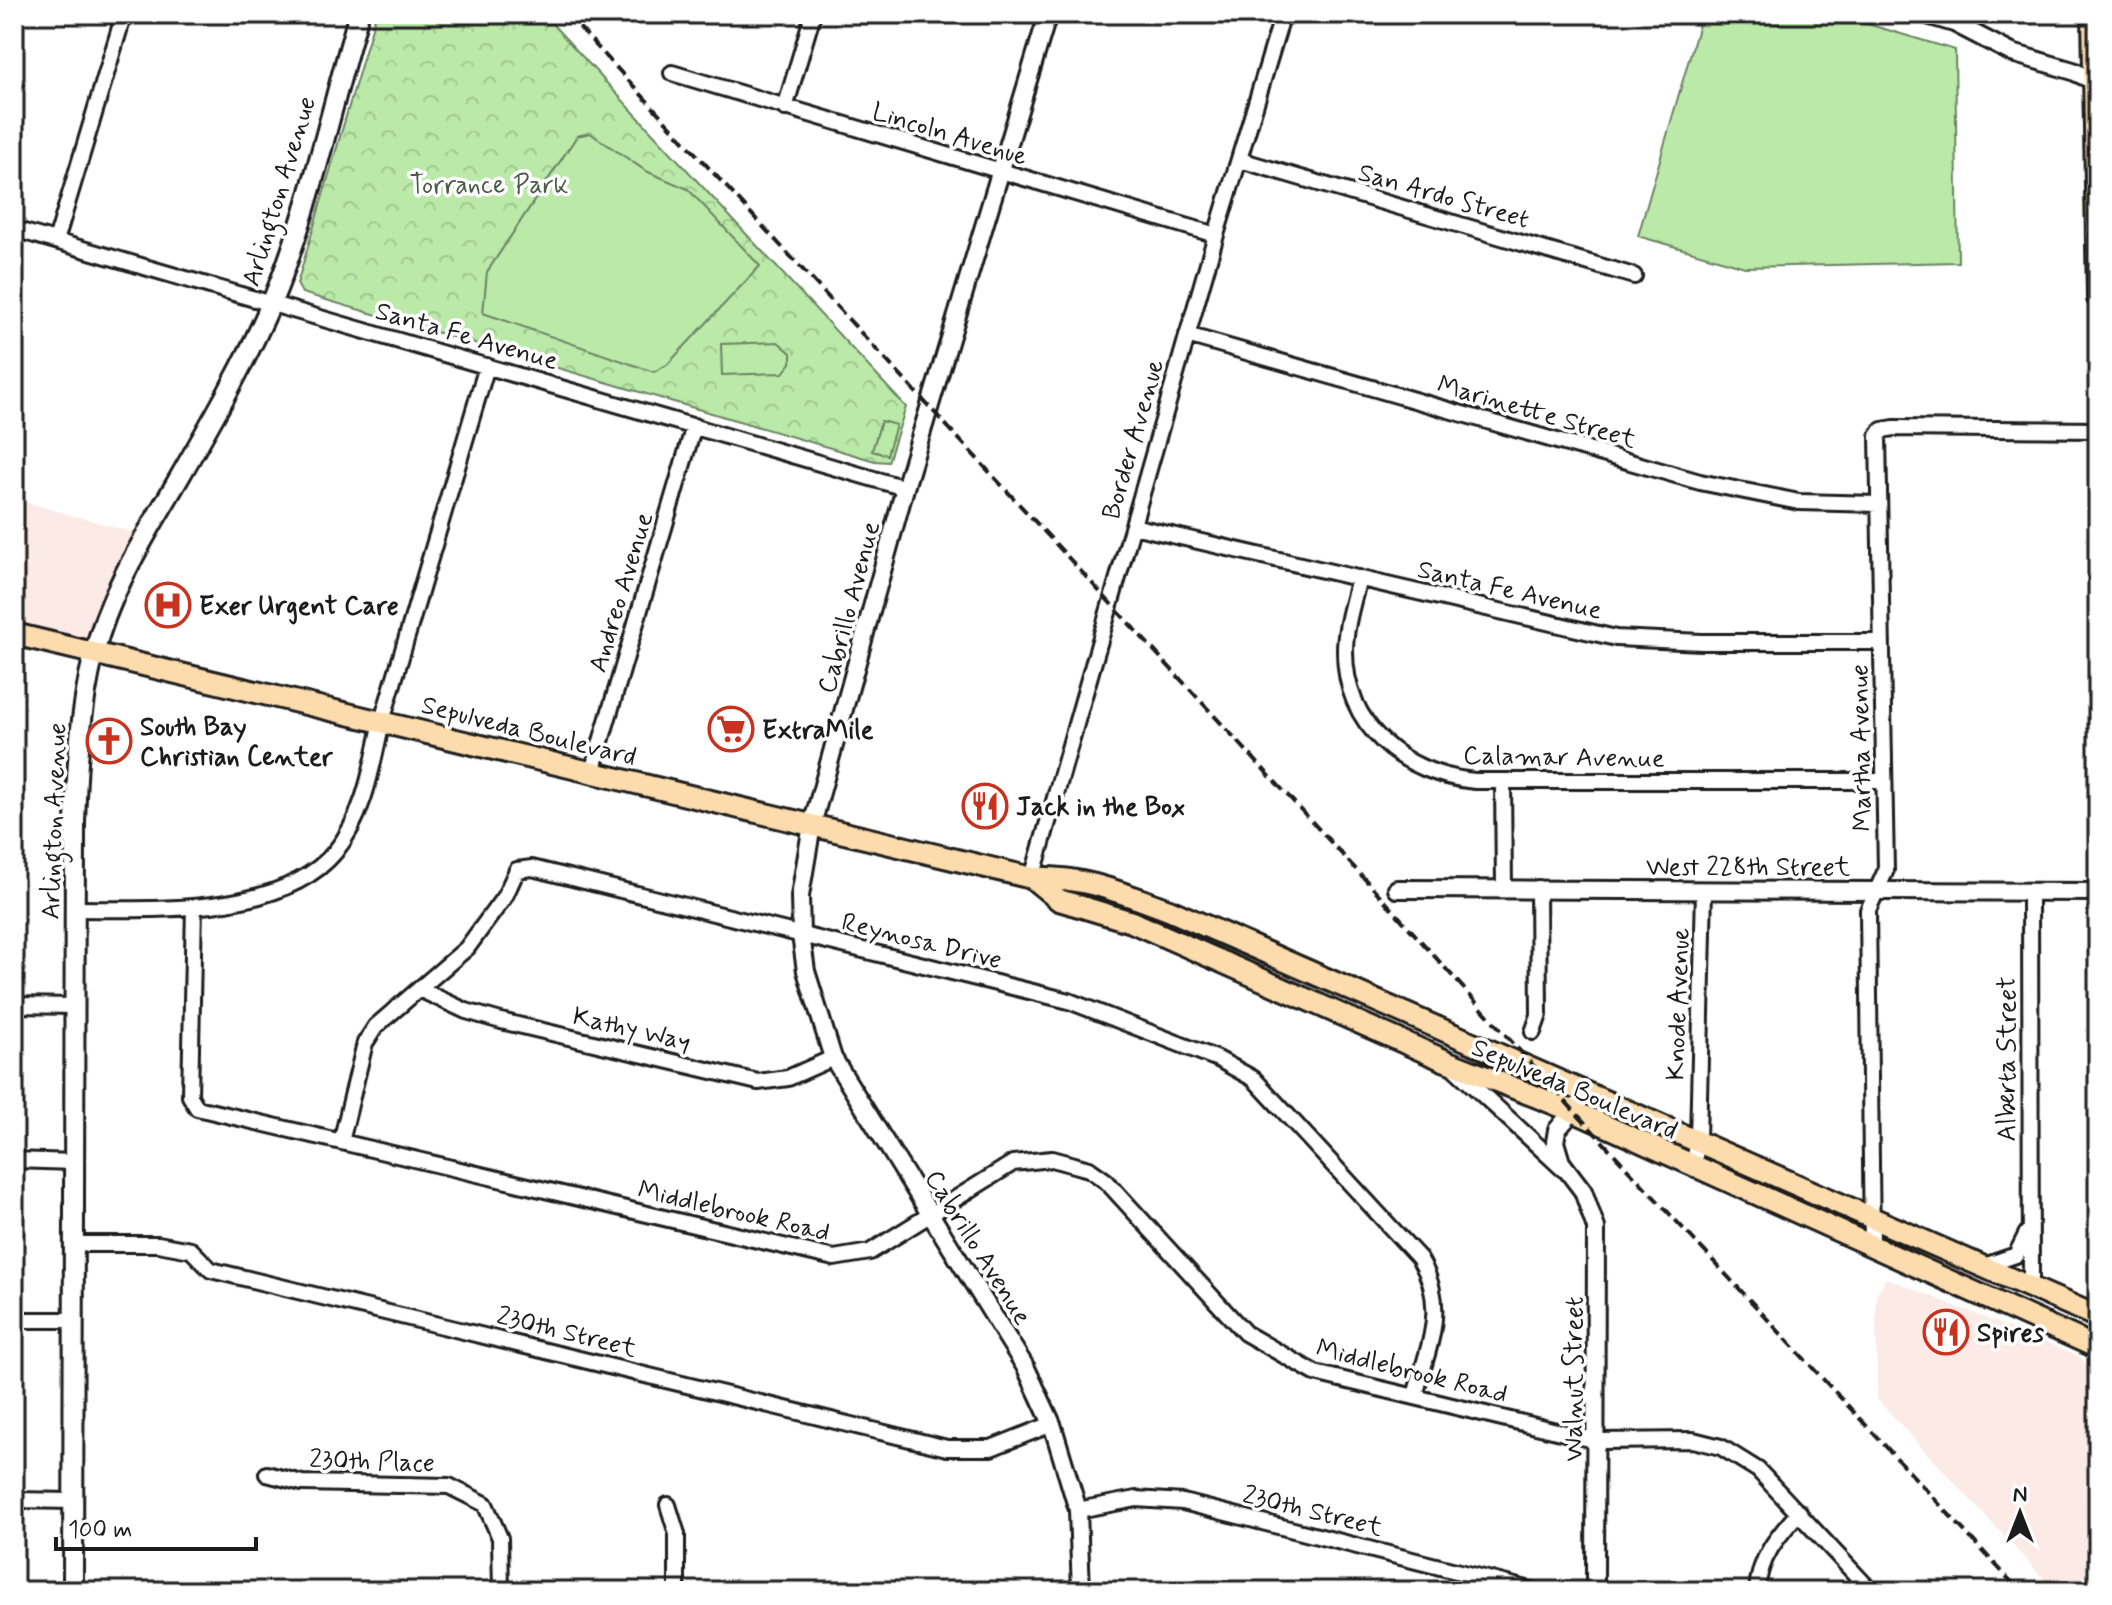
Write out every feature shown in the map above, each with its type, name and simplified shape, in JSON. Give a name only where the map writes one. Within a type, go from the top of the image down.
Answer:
[{"type":"main road","name":"Arlington Avenue","points":[[73,1591],[74,1006],[78,753],[94,653],[126,570],[211,421],[271,303],[298,228],[359,14]]},
{"type":"main road","points":[[2095,23],[2098,298]]},
{"type":"main road","name":"Sepulveda Boulevard","points":[[14,634],[1032,878],[1067,877],[1111,889],[1260,950],[2098,1317]]},
{"type":"main road","name":"Sepulveda Boulevard","points":[[1032,878],[1059,900],[1132,922],[1446,1061],[1575,1112],[2098,1348]]},
{"type":"main road","points":[[1249,973],[1260,950]]},
{"type":"street","points":[[56,241],[124,14]]},
{"type":"street","points":[[785,108],[813,14]]},
{"type":"street","name":"Cabrillo Avenue","points":[[1048,14],[905,488],[812,825],[800,896],[806,971],[833,1058],[1026,1368],[1052,1424],[1078,1510],[1081,1591]]},
{"type":"street","name":"Border Avenue","points":[[1032,878],[1216,235],[1283,14]]},
{"type":"street","points":[[1924,14],[1954,23],[2012,53],[2073,71],[2096,83]]},
{"type":"street","name":"Lincoln Avenue","points":[[672,73],[1002,174],[1216,235]]},
{"type":"street","name":"San Ardo Street","points":[[1240,160],[1634,276]]},
{"type":"street","name":"Santa Fe Avenue","points":[[14,229],[905,488]]},
{"type":"street","name":"Marinette Street","points":[[1187,335],[1738,492],[1799,502],[1879,504]]},
{"type":"street","points":[[75,909],[194,907],[277,890],[320,868],[336,850],[360,809],[382,721],[487,366]]},
{"type":"street","name":"Andreo Avenue","points":[[592,772],[694,426]]},
{"type":"street","name":"Martha Avenue","points":[[1872,1247],[1868,910],[1886,870],[1878,436],[1882,430],[1894,428],[2098,430]]},
{"type":"street","name":"Santa Fe Avenue","points":[[1133,526],[1616,638],[1689,642],[1882,642]]},
{"type":"street","name":"Calamar Avenue","points":[[1359,578],[1349,617],[1346,671],[1361,716],[1375,736],[1409,762],[1432,773],[1455,779],[1503,781],[1884,781]]},
{"type":"street","points":[[1503,781],[1504,888]]},
{"type":"street","name":"Reynosa Drive","points":[[341,1142],[365,1043],[390,1011],[421,990],[467,948],[505,896],[517,870],[523,868],[1069,1001],[1218,1059],[1254,1079],[1419,1258],[1431,1278],[1436,1314],[1415,1396]]},
{"type":"street","points":[[1533,1032],[1539,1015],[1538,888]]},
{"type":"street","name":"West 228th Street","points":[[1397,889],[2098,892]]},
{"type":"street","name":"Knode Avenue","points":[[1693,1167],[1698,1140],[1704,890]]},
{"type":"street","name":"Alberta Street","points":[[2030,892],[2031,1287]]},
{"type":"street","name":"Middlebrook Road","points":[[194,907],[192,1103],[213,1114],[834,1258],[870,1252],[1013,1163],[1031,1159],[1070,1162],[1106,1181],[1245,1333],[1265,1347],[1315,1373],[1598,1441],[1693,1440],[1721,1447],[1758,1470],[1871,1591]]},
{"type":"street","name":"Kathy Way","points":[[421,990],[466,1011],[501,1021],[758,1082],[788,1078],[833,1058]]},
{"type":"street","points":[[14,1005],[74,1006]]},
{"type":"street","name":"Walnut Street","points":[[1446,1061],[1570,1175]]},
{"type":"street","name":"Walnut Street","points":[[1584,1092],[1575,1112],[1557,1130],[1555,1142],[1561,1162],[1583,1191],[1596,1228],[1598,1441],[1595,1591]]},
{"type":"street","points":[[14,1160],[74,1162]]},
{"type":"street","points":[[1984,1266],[2016,1255],[2030,1225]]},
{"type":"street","name":"230th Street","points":[[74,1244],[158,1244],[191,1250],[211,1270],[947,1448],[991,1448],[1052,1424]]},
{"type":"street","points":[[14,1320],[74,1320]]},
{"type":"street","name":"230th Place","points":[[267,1474],[302,1483],[449,1486],[485,1504],[500,1538],[501,1591]]},
{"type":"street","name":"230th Street","points":[[1078,1510],[1136,1499],[1183,1502],[1535,1591]]},
{"type":"street","points":[[14,1500],[73,1501]]},
{"type":"street","points":[[668,1505],[677,1534],[677,1591]]},
{"type":"street","points":[[1757,1591],[1760,1568],[1767,1552],[1799,1512]]},
{"type":"shaded area","points":[[14,499],[142,535],[93,649],[14,629]]},
{"type":"shaded area","points":[[1886,1278],[2079,1356],[2088,1366],[2086,1591],[2055,1591],[1877,1399],[1876,1295]]},
{"type":"green space","name":"Torrance Park","points":[[376,14],[543,14],[906,407],[888,462],[875,461],[302,293],[297,284]]},
{"type":"green space","points":[[1702,14],[1834,14],[1955,50],[1958,262],[1745,267],[1638,236]]},
{"type":"green space","points":[[590,133],[646,171],[688,189],[760,266],[667,365],[654,372],[483,313],[487,272],[577,136]]},
{"type":"green space","points":[[778,342],[791,353],[791,363],[783,373],[722,375],[721,344]]},
{"type":"green space","points":[[881,421],[896,425],[887,455],[872,451]]},
{"type":"railway","points":[[567,14],[1374,889],[1575,1112],[2020,1591]]},
{"type":"place","name":"Exer Urgent Care","points":[[168,605]]},
{"type":"place","name":"ExtraMile","points":[[731,729]]},
{"type":"place","name":"South Bay Christian Center","points":[[109,741]]},
{"type":"place","name":"Jack in the Box","points":[[985,806]]},
{"type":"place","name":"Spires","points":[[1946,1332]]}]
